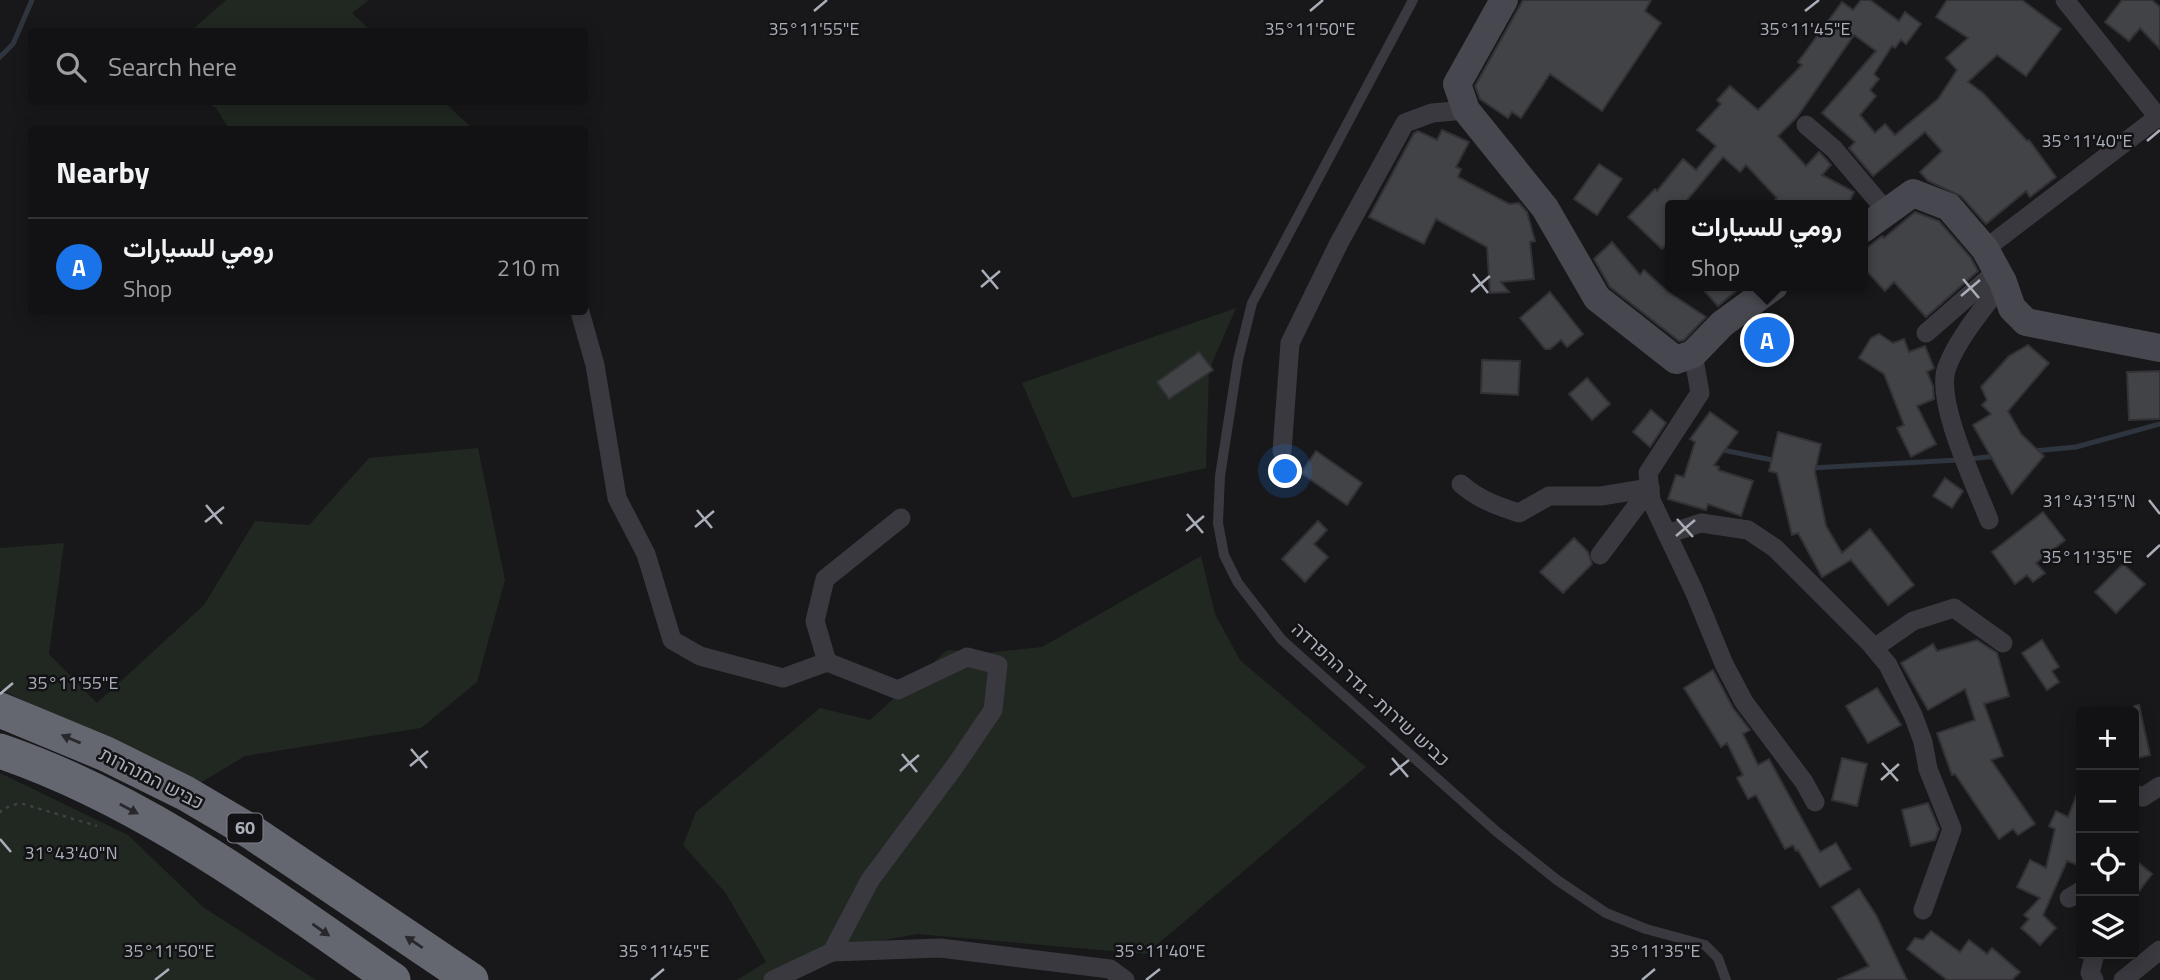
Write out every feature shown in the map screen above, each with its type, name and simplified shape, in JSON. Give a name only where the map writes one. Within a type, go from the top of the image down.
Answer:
[{"type":"highway","name":"כביש המנהרות","points":[[0,710],[106,754],[186,793],[253,833],[471,980]]},
{"type":"highway","name":"כביש המנהרות","points":[[0,751],[64,776],[172,832],[258,886],[393,980]]},
{"type":"street","points":[[1504,0],[1457,84],[1466,110],[1545,208],[1597,298],[1676,360],[1693,355],[1722,324],[1766,291]]},
{"type":"street","points":[[1926,332],[2159,119],[2075,4]]},
{"type":"street","points":[[1282,451],[1290,343],[1339,243],[1405,123],[1432,113],[1466,110]]},
{"type":"street","points":[[1806,125],[1834,149],[1887,212]]},
{"type":"street","points":[[1868,225],[1913,193],[1949,207],[1995,267],[2012,308],[2026,322],[2160,348]]},
{"type":"street","points":[[1989,520],[1954,432],[1945,396],[1946,369],[1964,337],[1995,267]]},
{"type":"street","points":[[581,315],[595,365],[617,498],[646,554],[672,640],[700,656],[783,678],[827,662],[898,690],[967,657],[998,665],[993,710],[956,766],[870,880],[832,952]]},
{"type":"street","points":[[1693,355],[1700,393],[1648,473],[1651,500],[1694,591],[1724,664],[1744,702],[1804,782],[1815,802]]},
{"type":"street","points":[[1461,484],[1474,495],[1519,513],[1549,496],[1601,496],[1650,488]]},
{"type":"street","points":[[1600,555],[1650,488]]},
{"type":"street","points":[[827,662],[814,621],[825,579],[901,518]]},
{"type":"street","points":[[1667,534],[1701,523],[1748,530],[1775,548],[1888,665],[1913,715],[1923,742],[1928,768],[1952,829],[1923,910]]},
{"type":"street","points":[[1874,648],[1913,621],[1954,608],[2003,643]]},
{"type":"street","points":[[2139,796],[2143,797],[2160,786]]},
{"type":"street","points":[[773,980],[832,952],[940,948],[1110,969],[1125,980]]},
{"type":"street","points":[[2123,980],[2160,950]]},
{"type":"street","points":[[2094,959],[2090,973],[2094,980]]},
{"type":"lane","name":"כביש שירות - גדר ההפרדה","points":[[1413,0],[1252,303],[1238,360],[1220,476],[1218,523],[1224,555],[1238,583],[1282,640],[1497,832],[1558,880],[1606,913],[1646,929],[1705,945],[1718,958],[1727,980]]},
{"type":"path","points":[[0,813],[2,809],[20,803],[97,826]]},
{"type":"shaded area","points":[[226,0],[369,0],[352,13],[368,28],[194,28]]},
{"type":"shaded area","points":[[211,105],[447,105],[470,126],[227,126],[216,108]]},
{"type":"shaded area","points":[[1236,308],[1209,370],[1206,468],[1072,498],[1022,383]]},
{"type":"shaded area","points":[[478,448],[505,580],[477,682],[421,728],[245,756],[197,785],[0,689],[0,548],[64,543],[49,654],[97,703],[204,605],[255,521],[309,525],[369,458]]},
{"type":"shaded area","points":[[1201,556],[1215,614],[1240,660],[1366,767],[1146,954],[917,934],[803,955],[778,980],[737,980],[766,962],[725,892],[683,845],[696,812],[820,708],[870,720],[947,650],[985,653],[1042,647]]},
{"type":"shaded area","points":[[0,773],[128,835],[203,907],[316,980],[0,980]]},
{"type":"building","points":[[1523,0],[1651,0],[1645,11],[1661,23],[1602,111],[1550,74],[1521,118],[1512,112],[1508,118],[1480,99],[1475,86]]},
{"type":"building","points":[[1861,0],[1870,0],[1899,21],[1905,12],[1921,24],[1906,44],[1901,40],[1895,48],[1892,46],[1874,74],[1879,79],[1870,90],[1876,96],[1860,115],[1875,133],[1885,124],[1895,135],[1938,99],[1957,70],[1946,58],[1968,38],[1936,17],[1947,0],[2022,0],[2061,29],[2026,76],[1997,55],[1968,82],[1983,93],[2027,141],[2029,140],[2056,177],[2030,197],[2026,191],[1986,224],[1961,196],[1928,181],[1920,172],[1942,151],[1925,132],[1873,176],[1849,148],[1855,142],[1822,113],[1876,51],[1854,35],[1797,117],[1778,136],[1806,166],[1819,152],[1831,165],[1822,175],[1854,192],[1850,200],[1775,200],[1777,198],[1746,165],[1740,172],[1723,157],[1687,200],[1665,200],[1665,246],[1662,249],[1628,217],[1655,189],[1657,191],[1683,159],[1696,170],[1716,146],[1697,130],[1721,104],[1717,100],[1730,86],[1758,110],[1802,65],[1798,62],[1842,2],[1853,10]]},
{"type":"building","points":[[2122,0],[2152,0],[2160,7],[2160,49],[2140,28],[2129,41],[2105,22]]},
{"type":"building","points":[[1442,130],[1469,142],[1456,167],[1461,169],[1458,177],[1509,204],[1519,203],[1527,212],[1535,241],[1530,242],[1534,279],[1501,282],[1509,292],[1490,293],[1487,247],[1436,219],[1424,244],[1369,217],[1414,133],[1418,131],[1437,140]]},
{"type":"building","points":[[1599,164],[1622,179],[1597,215],[1574,199]]},
{"type":"building","points":[[1915,212],[1939,221],[1971,258],[1978,271],[1926,317],[1894,282],[1885,291],[1868,272],[1868,247],[1882,236],[1884,238]]},
{"type":"building","points":[[1612,242],[1640,275],[1644,270],[1665,291],[1706,317],[1684,340],[1679,341],[1610,287],[1594,259]]},
{"type":"building","points":[[1704,291],[1736,291],[1718,306]]},
{"type":"building","points":[[1550,292],[1583,334],[1567,347],[1561,340],[1550,349],[1545,349],[1520,318]]},
{"type":"building","points":[[1879,334],[1893,343],[1904,339],[1909,352],[1925,346],[1934,368],[1927,372],[1933,386],[1934,399],[1917,406],[1936,444],[1911,457],[1897,428],[1904,425],[1884,374],[1859,358],[1871,338]]},
{"type":"building","points":[[2028,345],[2049,363],[2008,411],[2021,434],[2044,456],[2012,494],[1973,425],[1991,414],[1982,405],[1987,400],[1981,387],[2009,356]]},
{"type":"building","points":[[1199,352],[1213,370],[1169,399],[1157,382]]},
{"type":"building","points":[[1482,360],[1520,361],[1518,395],[1481,393]]},
{"type":"building","points":[[2160,371],[2160,419],[2129,420],[2127,372]]},
{"type":"building","points":[[1587,378],[1610,404],[1592,420],[1569,394]]},
{"type":"building","points":[[1651,410],[1666,423],[1650,447],[1633,432]]},
{"type":"building","points":[[1710,412],[1738,432],[1714,465],[1719,467],[1718,470],[1753,481],[1741,516],[1708,504],[1706,510],[1668,499],[1676,475],[1684,477],[1695,442],[1690,439]]},
{"type":"building","points":[[1778,432],[1821,444],[1815,472],[1826,526],[1842,553],[1870,529],[1914,585],[1888,605],[1851,560],[1822,577],[1798,533],[1792,535],[1777,473],[1769,471]]},
{"type":"building","points":[[1316,451],[1362,483],[1347,505],[1301,473]]},
{"type":"building","points":[[1945,478],[1963,491],[1952,508],[1933,496]]},
{"type":"building","points":[[2043,512],[2065,540],[2036,563],[2045,573],[2033,582],[2027,575],[2015,584],[1992,552]]},
{"type":"building","points":[[1318,521],[1327,530],[1314,544],[1328,557],[1305,582],[1282,559]]},
{"type":"building","points":[[1574,538],[1588,552],[1592,564],[1563,593],[1540,572]]},
{"type":"building","points":[[2123,564],[2145,584],[2116,613],[2095,592]]},
{"type":"building","points":[[1977,640],[1997,653],[2009,696],[1984,704],[2003,756],[1991,760],[2035,824],[2018,835],[2013,829],[1999,839],[1955,774],[1952,775],[1937,733],[1975,720],[1965,689],[1928,710],[1901,663],[1933,644],[1937,651]]},
{"type":"building","points":[[2042,640],[2059,667],[2052,671],[2059,682],[2047,690],[2022,653]]},
{"type":"building","points":[[1713,670],[1733,708],[1750,730],[1743,734],[1758,765],[1769,759],[1820,852],[1836,843],[1851,869],[1820,887],[1798,850],[1796,851],[1793,845],[1785,849],[1756,795],[1748,799],[1737,778],[1743,775],[1727,743],[1721,747],[1684,688]]},
{"type":"building","points":[[1877,688],[1901,725],[1868,743],[1846,706]]},
{"type":"building","points":[[2139,705],[2150,755],[2139,758],[2139,707],[2134,706]]},
{"type":"building","points":[[1842,758],[1867,764],[1857,806],[1832,800]]},
{"type":"building","points":[[2076,796],[2076,864],[2067,861],[2043,915],[2056,928],[2040,945],[2021,928],[2029,919],[2024,915],[2040,898],[2017,887],[2030,860],[2046,868],[2055,829],[2049,826],[2056,811],[2068,817]]},
{"type":"building","points":[[1928,803],[1939,829],[1935,840],[1911,846],[1902,810]]},
{"type":"building","points":[[2139,863],[2152,874],[2139,891]]},
{"type":"building","points":[[1859,889],[1876,915],[1907,980],[1837,980],[1869,966],[1832,907]]},
{"type":"building","points":[[1931,931],[1960,952],[1969,940],[1987,954],[1992,948],[2020,972],[2012,980],[1947,980],[1907,949],[1915,938],[1923,940]]},
{"type":"waterway","points":[[0,57],[13,44],[32,0]]},
{"type":"waterway","points":[[2034,451],[2076,447],[2160,424]]},
{"type":"waterway","points":[[1718,449],[1777,461]]},
{"type":"waterway","points":[[1968,459],[1997,456]]},
{"type":"waterway","points":[[1811,468],[1958,460]]},
{"type":"place","name":"رومي للسيارات","points":[[1767,340]]}]
